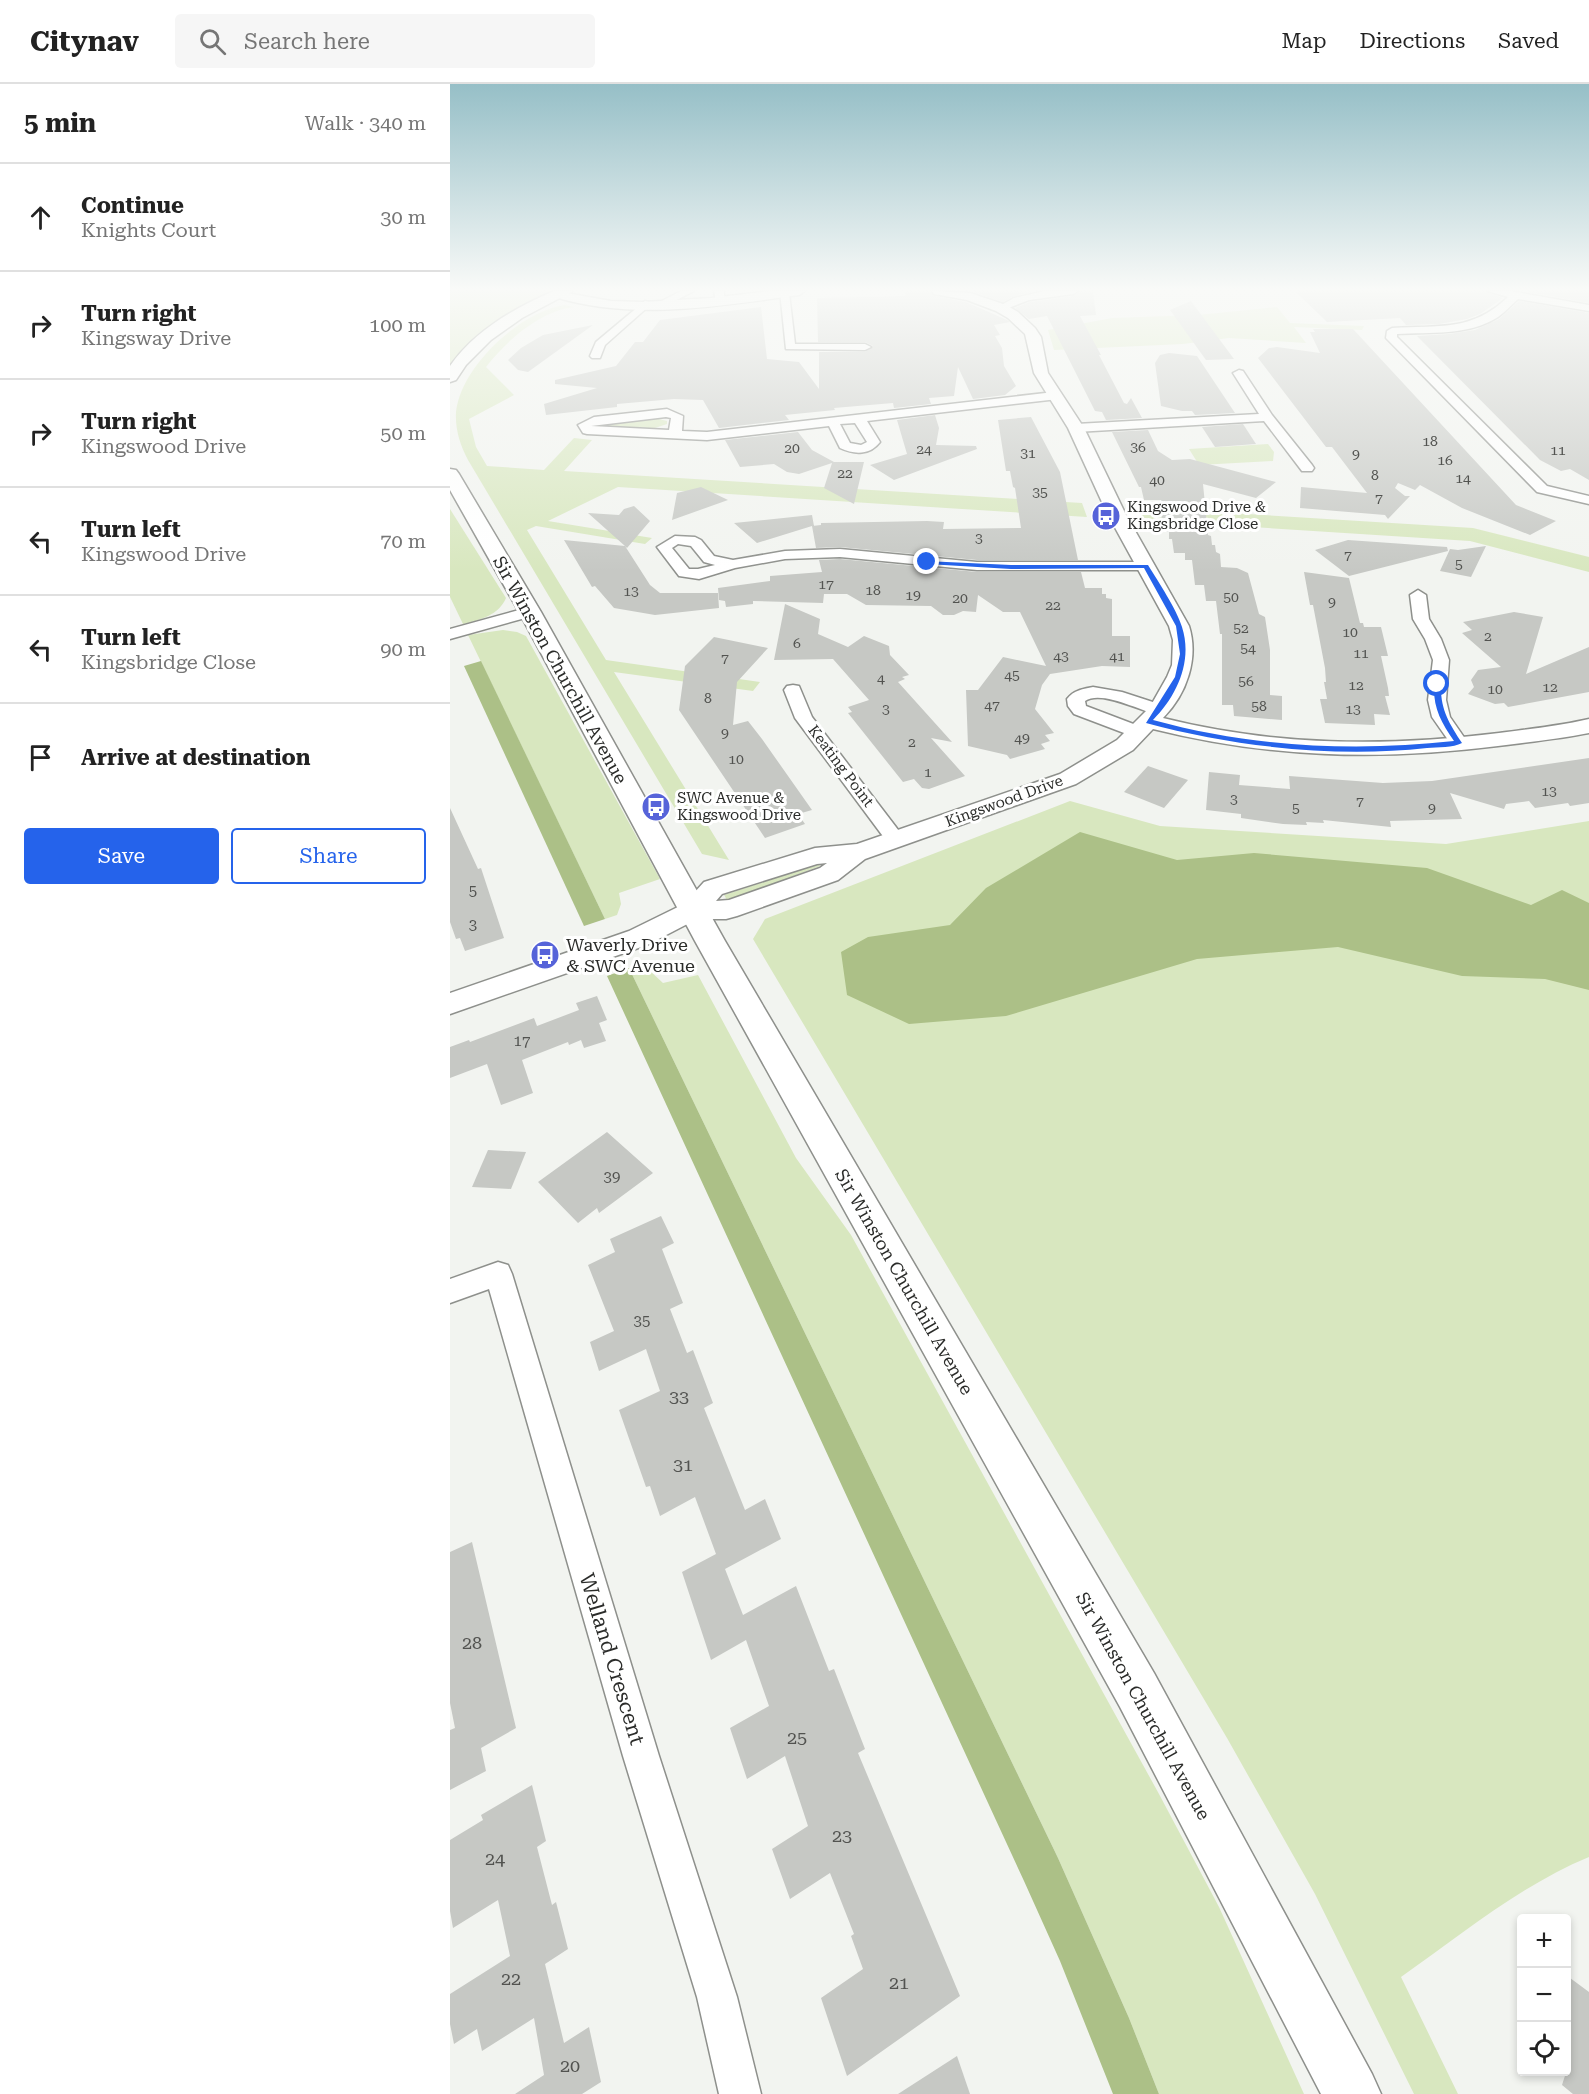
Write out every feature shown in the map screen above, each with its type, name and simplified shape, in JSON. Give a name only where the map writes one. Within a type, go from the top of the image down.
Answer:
[{"type":"main road","name":"Sir Winston Churchill Avenue","points":[[453,485],[530,612],[693,910],[1137,1690],[1352,2094]]},
{"type":"street","name":"Kingswood Drive","points":[[693,910],[726,910],[747,903],[829,874],[860,852],[1068,779],[1125,745],[1149,721],[1178,677],[1183,654],[1182,640],[1173,613],[1116,513],[1076,428],[1048,385]]},
{"type":"street","points":[[1247,385],[1267,417],[1307,468]]},
{"type":"street","points":[[1437,385],[1542,489],[1589,500]]},
{"type":"street","points":[[675,434],[677,416],[667,413],[594,421],[584,425],[587,430],[675,434],[732,434],[1054,396]]},
{"type":"street","points":[[1076,428],[1267,417]]},
{"type":"street","points":[[833,422],[845,445],[861,449],[874,442],[860,420]]},
{"type":"street","points":[[733,564],[785,555],[840,553],[977,566],[1146,566]]},
{"type":"street","points":[[1418,595],[1421,620],[1433,639],[1441,660],[1437,700],[1442,717],[1459,743]]},
{"type":"street","points":[[450,634],[530,612]]},
{"type":"street","name":"Keating Point","points":[[793,690],[804,718],[895,839]]},
{"type":"street","points":[[1149,721],[1225,740],[1402,749],[1566,731],[1589,726]]},
{"type":"street","points":[[450,1004],[638,938],[693,910]]},
{"type":"street","name":"Welland Crescent","points":[[450,1292],[498,1274],[641,1756],[717,1997],[740,2094]]},
{"type":"green space","points":[[465,385],[504,385],[514,395],[469,419],[476,447],[487,466],[544,470],[574,438],[592,440],[564,471],[1082,503],[1087,517],[618,487],[548,521],[652,538],[645,544],[536,526],[527,530],[606,660],[760,682],[753,691],[614,672],[729,860],[702,854],[468,460],[456,425],[460,394]]},
{"type":"green space","points":[[655,418],[667,421],[667,424],[652,429],[594,425]]},
{"type":"green space","points":[[1268,444],[1274,452],[1273,461],[1199,465],[1189,449]]},
{"type":"green space","points":[[1135,507],[1473,528],[1589,557],[1589,572],[1470,541],[1143,520]]},
{"type":"green space","points":[[450,509],[506,598],[494,613],[463,624],[450,597]]},
{"type":"green space","points":[[503,630],[526,636],[660,879],[619,893],[621,904],[617,915],[605,919],[468,635]]},
{"type":"green space","points":[[481,661],[605,919],[584,926],[464,666]]},
{"type":"green space","points":[[1070,801],[1160,826],[1446,844],[1589,821],[1589,1857],[1564,1868],[1515,1896],[1401,1977],[1458,2094],[1414,2094],[1315,1894],[1227,1738],[753,939],[765,919]]},
{"type":"green space","points":[[1080,832],[1177,860],[1254,853],[1427,868],[1531,905],[1562,890],[1589,903],[1589,990],[1545,979],[1462,976],[1338,947],[1197,959],[1006,1016],[909,1024],[847,995],[841,952],[868,937],[950,925],[986,888]]},
{"type":"green space","points":[[819,864],[820,866],[730,900],[727,900],[724,895]]},
{"type":"green space","points":[[629,968],[649,970],[663,983],[698,975],[796,1158],[851,1235],[1159,1794],[1219,1907],[1304,2094],[1159,2094],[1129,2018],[1058,1858]]},
{"type":"green space","points":[[629,968],[1058,1858],[1129,2018],[1159,2094],[1113,2094],[1060,1961],[1024,1881],[607,976]]},
{"type":"building","points":[[563,385],[816,385],[819,389],[819,385],[956,385],[954,396],[929,398],[931,404],[894,408],[893,403],[834,408],[835,410],[785,415],[789,420],[719,428],[703,400],[674,399],[617,404],[617,407],[546,415],[544,404],[597,388]]},
{"type":"building","points":[[966,385],[1016,386],[1005,395],[973,399]]},
{"type":"building","points":[[1082,385],[1115,385],[1124,403],[1127,404],[1131,398],[1142,418],[1106,420],[1102,412],[1095,411]]},
{"type":"building","points":[[1158,385],[1216,385],[1235,413],[1195,415],[1192,411],[1161,406]]},
{"type":"building","points":[[1278,385],[1405,385],[1516,505],[1556,521],[1530,535],[1462,508],[1420,485],[1415,490],[1398,483],[1395,488],[1405,496],[1410,496],[1388,519],[1385,515],[1300,508],[1301,487],[1367,493],[1332,447],[1326,447]]},
{"type":"building","points":[[1465,385],[1589,385],[1589,480],[1570,469],[1561,471],[1540,460]]},
{"type":"building","points":[[935,415],[939,428],[936,445],[976,446],[977,449],[894,480],[870,465],[907,454],[897,420]]},
{"type":"building","points":[[1031,417],[1060,472],[1078,560],[977,560],[840,547],[816,548],[812,526],[757,543],[734,523],[812,515],[814,526],[821,525],[821,523],[927,521],[944,522],[943,529],[1021,528],[1015,488],[1010,471],[1006,471],[998,420]]},
{"type":"building","points":[[1243,424],[1256,444],[1215,447],[1202,427]]},
{"type":"building","points":[[1148,430],[1158,451],[1172,460],[1190,459],[1276,482],[1256,498],[1203,484],[1208,535],[1211,536],[1216,552],[1220,554],[1221,567],[1237,568],[1248,573],[1259,614],[1265,617],[1270,650],[1270,695],[1282,696],[1282,720],[1234,716],[1233,705],[1222,705],[1222,634],[1220,634],[1216,601],[1206,601],[1204,585],[1195,585],[1192,560],[1185,560],[1185,553],[1174,553],[1169,532],[1162,531],[1161,500],[1144,500],[1141,487],[1112,432]]},
{"type":"building","points":[[798,432],[812,450],[834,462],[864,462],[854,504],[824,488],[832,463],[799,474],[787,472],[774,464],[740,467],[725,440]]},
{"type":"building","points":[[701,487],[728,500],[672,520],[677,493]]},
{"type":"building","points":[[634,506],[650,521],[627,548],[588,513],[619,515],[624,509]]},
{"type":"building","points":[[564,540],[625,546],[650,585],[660,593],[718,593],[719,608],[655,615],[614,608],[595,586],[592,587]]},
{"type":"building","points":[[1348,540],[1447,547],[1448,551],[1349,576],[1315,550]]},
{"type":"building","points":[[1486,546],[1471,577],[1440,571],[1450,549]]},
{"type":"building","points":[[840,559],[977,572],[1081,572],[1085,588],[1102,588],[1102,594],[1112,599],[1112,636],[1130,636],[1130,667],[1102,666],[1050,674],[1042,685],[1035,709],[1054,733],[1045,735],[1050,741],[1041,744],[1045,749],[1010,759],[1007,755],[968,746],[966,690],[978,690],[1003,657],[1046,666],[1020,612],[1003,612],[978,595],[976,612],[963,611],[954,615],[943,615],[931,606],[866,605],[847,594],[824,594],[823,603],[753,601],[753,604],[726,607],[725,601],[719,600],[718,588],[770,581],[770,576],[822,572],[819,560]]},
{"type":"building","points":[[1304,572],[1349,578],[1360,623],[1363,623],[1364,627],[1381,627],[1388,656],[1381,656],[1388,688],[1389,696],[1385,696],[1390,715],[1374,714],[1375,725],[1325,723],[1320,699],[1327,699],[1324,682],[1326,682],[1325,668]]},
{"type":"building","points":[[785,604],[820,619],[818,634],[848,647],[864,636],[889,646],[890,655],[909,675],[902,677],[905,679],[898,682],[952,742],[931,738],[965,776],[929,789],[922,788],[914,779],[903,782],[848,713],[852,712],[848,707],[869,700],[833,659],[774,660]]},
{"type":"building","points":[[1514,612],[1543,617],[1526,674],[1589,647],[1589,692],[1508,707],[1504,703],[1495,704],[1468,694],[1474,687],[1471,680],[1478,670],[1501,667],[1462,633],[1472,630],[1463,622]]},
{"type":"building","points":[[714,637],[768,648],[737,682],[733,725],[748,721],[762,739],[812,810],[798,814],[805,824],[765,838],[679,710],[685,666]]},
{"type":"building","points":[[1589,758],[1589,803],[1570,806],[1568,803],[1535,808],[1529,801],[1506,804],[1504,809],[1450,793],[1462,819],[1390,821],[1391,827],[1323,820],[1324,823],[1306,822],[1307,825],[1283,824],[1241,818],[1241,814],[1206,810],[1209,772],[1240,775],[1239,785],[1290,789],[1289,776],[1383,783],[1432,781]]},
{"type":"building","points":[[1148,766],[1188,780],[1164,808],[1124,792]]},
{"type":"building","points":[[450,808],[478,869],[481,868],[504,938],[465,951],[460,938],[456,939],[450,922]]},
{"type":"building","points":[[597,996],[607,1020],[599,1023],[606,1041],[584,1048],[581,1040],[569,1045],[568,1042],[522,1060],[533,1093],[501,1105],[487,1064],[450,1078],[450,1047],[469,1040],[470,1042],[534,1018],[537,1026],[579,1010],[576,1003]]},
{"type":"building","points":[[607,1132],[653,1173],[599,1213],[597,1208],[578,1223],[538,1182]]},
{"type":"building","points":[[488,1150],[526,1152],[511,1189],[472,1187]]},
{"type":"building","points":[[661,1216],[674,1243],[662,1249],[683,1303],[670,1309],[687,1353],[693,1350],[713,1403],[704,1408],[745,1510],[765,1499],[781,1539],[725,1569],[743,1615],[796,1586],[829,1671],[834,1669],[865,1749],[858,1753],[960,1996],[847,2076],[821,1998],[863,1969],[851,1936],[854,1934],[830,1873],[790,1899],[772,1849],[808,1826],[785,1756],[747,1779],[730,1728],[769,1706],[746,1640],[711,1660],[682,1572],[716,1554],[695,1497],[660,1516],[650,1486],[646,1487],[619,1410],[660,1391],[646,1349],[599,1371],[590,1342],[614,1331],[588,1265],[615,1252],[610,1239]]},
{"type":"building","points":[[472,1542],[516,1728],[481,1748],[486,1771],[450,1790],[450,1730],[455,1728],[450,1703],[450,1552]]},
{"type":"building","points":[[532,1785],[546,1841],[537,1847],[552,1905],[556,1902],[568,1949],[545,1964],[564,2043],[589,2027],[601,2082],[582,2094],[515,2094],[544,2075],[534,2018],[482,2051],[477,2029],[454,2044],[450,2024],[450,1994],[510,1956],[498,1900],[453,1928],[450,1911],[450,1840],[483,1820],[481,1815]]},
{"type":"building","points":[[1571,1979],[1589,1992],[1589,2094],[1573,2094],[1562,2085],[1565,2076],[1571,2076]]},
{"type":"building","points":[[957,2056],[970,2094],[898,2094]]},
{"type":"place","name":"Kingswood Drive & Kingsbridge Close","points":[[1106,516]]},
{"type":"place","name":"SWC Avenue & Kingswood Drive","points":[[656,807]]},
{"type":"place","name":"Waverly Drive & SWC Avenue","points":[[545,955]]},
{"type":"route","points":[[927,562],[1011,567],[1146,566],[1179,626],[1183,654],[1178,677],[1159,710],[1148,721],[1196,734],[1225,740],[1356,749],[1402,749],[1459,743],[1442,717],[1437,700],[1437,684]]}]
